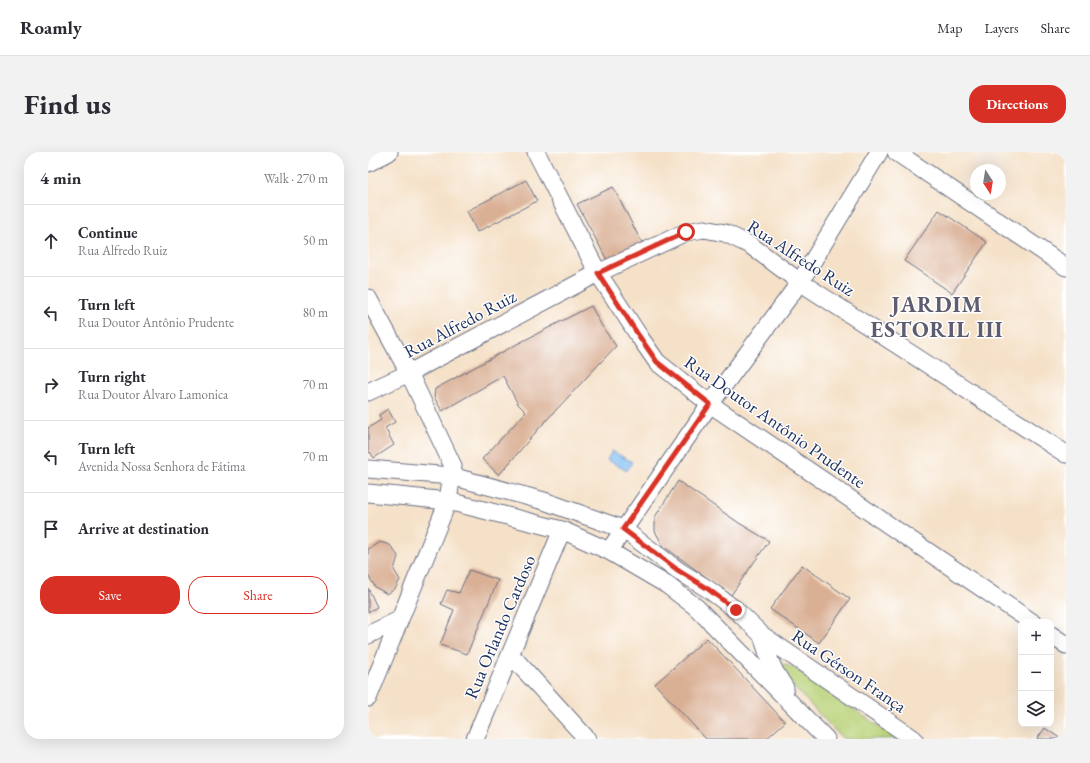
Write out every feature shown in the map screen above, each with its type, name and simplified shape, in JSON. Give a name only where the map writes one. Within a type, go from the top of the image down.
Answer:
[{"type":"street","points":[[368,163],[389,152]]},
{"type":"street","name":"Rua Doutor Antônio Prudente","points":[[536,152],[598,273],[657,362],[710,404],[1028,619]]},
{"type":"street","points":[[608,551],[710,404],[800,282],[879,152]]},
{"type":"street","points":[[896,152],[1066,266]]},
{"type":"street","name":"Rua Alfredo Ruiz","points":[[368,392],[409,373],[598,273],[686,232],[704,230],[725,233],[750,245],[800,282],[1066,454]]},
{"type":"street","points":[[368,298],[409,373],[453,466],[448,500],[368,698]]},
{"type":"street","name":"Rua Gérson França","points":[[368,469],[451,476],[544,501],[623,529],[679,571],[708,589],[736,610],[763,639],[914,739]]},
{"type":"street","points":[[368,493],[448,500],[562,530],[608,551],[667,585],[690,603],[714,625],[826,739]]},
{"type":"street","name":"Rua Orlando Cardoso","points":[[475,739],[562,530]]},
{"type":"street","points":[[368,635],[399,620]]},
{"type":"street","points":[[1054,637],[1066,645]]},
{"type":"street","points":[[742,654],[758,648],[763,639]]},
{"type":"street","points":[[763,639],[775,672],[796,709]]},
{"type":"street","points":[[510,654],[588,739]]},
{"type":"green space","points":[[784,664],[797,670],[897,739],[843,739],[779,670]]},
{"type":"water","points":[[612,451],[632,462],[627,471],[607,460]]},
{"type":"building","points":[[526,180],[537,201],[477,232],[467,211]]},
{"type":"building","points":[[613,187],[643,245],[607,260],[577,204]]},
{"type":"building","points":[[939,210],[987,242],[952,293],[904,261]]},
{"type":"building","points":[[591,306],[603,328],[616,346],[541,426],[499,475],[482,459],[526,412],[518,404],[503,376],[442,411],[434,397],[435,389],[517,344]]},
{"type":"building","points":[[388,409],[395,422],[385,428],[394,445],[374,458],[370,452],[368,453],[368,428],[381,420],[379,415]]},
{"type":"building","points":[[678,481],[739,523],[769,541],[731,595],[663,546],[655,531],[655,517]]},
{"type":"building","points":[[380,542],[390,545],[398,556],[394,570],[400,580],[395,589],[387,594],[375,587],[368,575],[368,549]]},
{"type":"building","points":[[802,565],[850,599],[819,643],[770,609]]},
{"type":"building","points":[[469,570],[498,580],[467,654],[440,645],[454,610],[441,604],[447,590],[459,593]]},
{"type":"building","points":[[368,588],[377,607],[368,612]]},
{"type":"building","points":[[707,638],[785,722],[766,739],[706,739],[655,684]]},
{"type":"building","points":[[1045,728],[1061,739],[1037,739]]},
{"type":"district","name":"JARDIM ESTORIL III","points":[[937,316]]},
{"type":"route","points":[[686,232],[598,273],[657,362],[710,404],[623,529],[679,571],[708,589],[736,610]]}]
